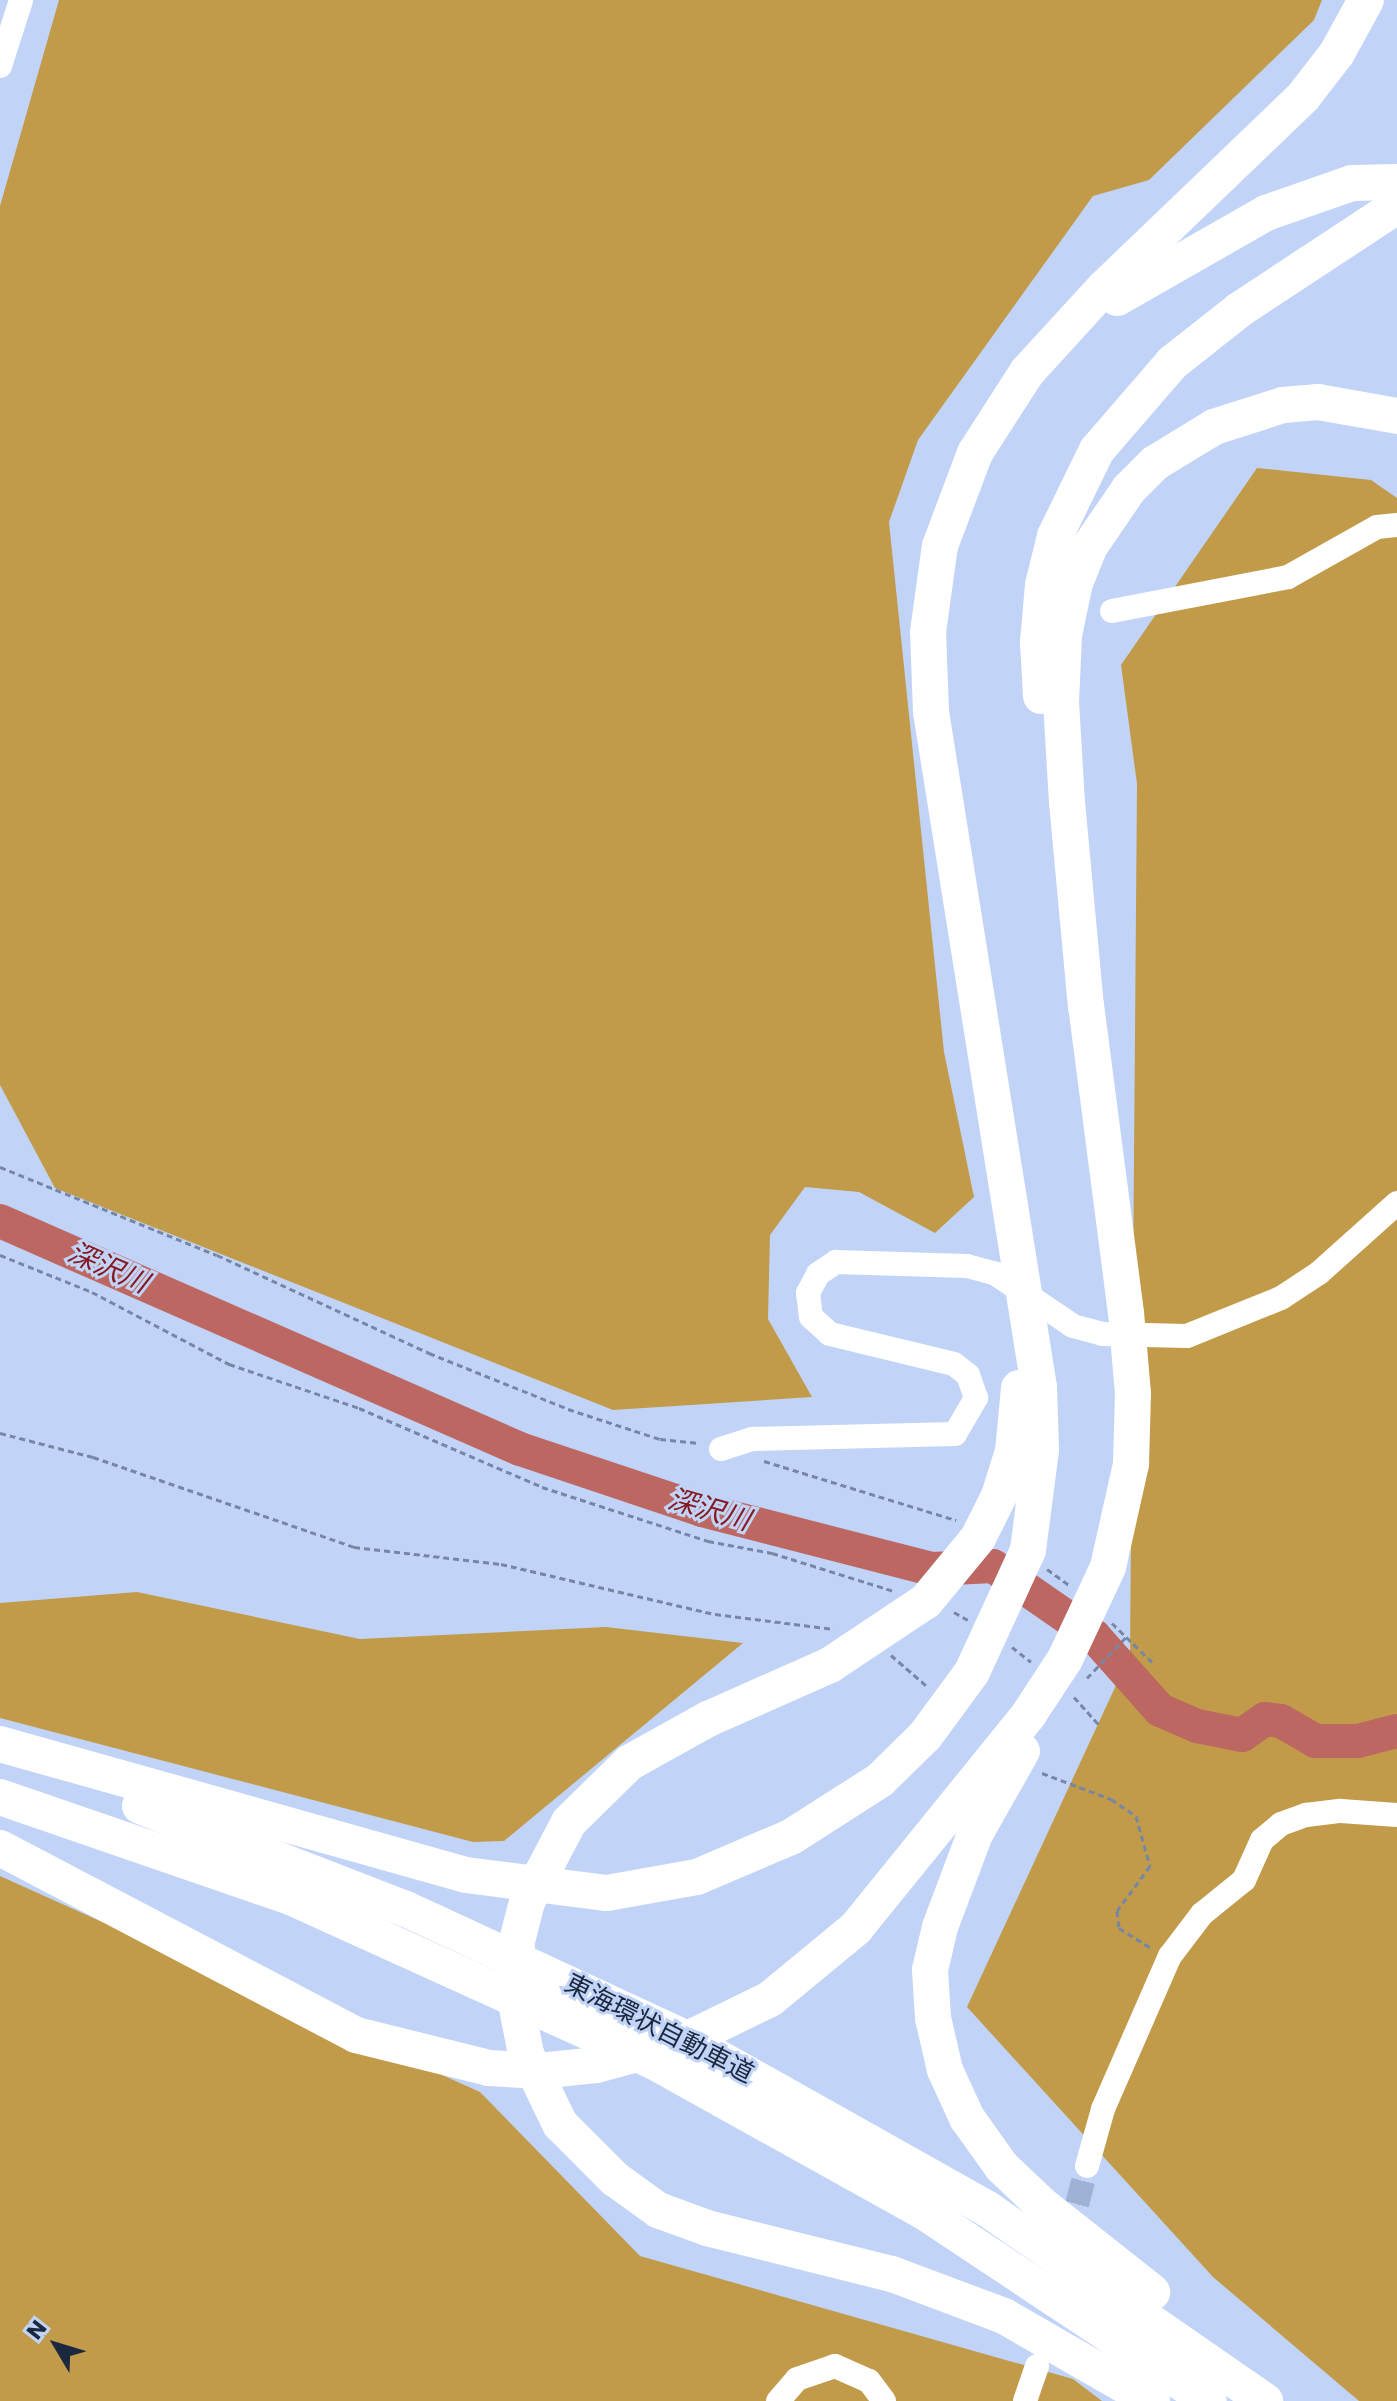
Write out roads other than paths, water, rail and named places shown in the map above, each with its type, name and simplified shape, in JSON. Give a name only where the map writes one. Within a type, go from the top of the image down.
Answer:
[{"type":"highway","points":[[0,1744],[466,1875],[607,1893],[697,1877],[734,1863],[828,1817],[880,1780],[925,1736],[972,1672],[1028,1550],[1041,1450],[1039,1387],[1013,1242],[931,712],[928,632],[940,546],[957,490],[996,416],[1062,329],[1303,97],[1337,53],[1366,0]]},
{"type":"highway","points":[[996,416],[1069,335],[1125,292],[1189,253],[1317,193],[1352,183],[1397,182]]},
{"type":"highway","points":[[1098,1094],[1051,804],[1041,701],[1038,642],[1055,536],[1097,450],[1172,363],[1239,310],[1388,212]]},
{"type":"highway","points":[[0,1848],[269,1992],[388,2046],[489,2068],[539,2071],[656,2051],[733,2020],[770,1999],[856,1928],[960,1827],[1091,1611],[1108,1567],[1131,1464],[1133,1394],[1126,1313],[1074,892],[1061,702],[1064,635],[1075,583],[1090,546],[1129,489],[1155,463],[1214,427],[1271,408],[1318,402],[1397,416]]},
{"type":"highway","points":[[1013,1242],[1020,1407],[1013,1451],[999,1496],[955,1569],[926,1601],[869,1643],[708,1719],[629,1763],[569,1822],[527,1902],[514,1976],[526,2054],[548,2105],[583,2151],[658,2210],[707,2228],[892,2274],[1004,2316],[1152,2401]]},
{"type":"highway","name":"東海環状自動車道","points":[[0,1761],[171,1816],[406,1909],[604,1999],[774,2086],[989,2210],[1265,2401]]},
{"type":"highway","name":"東海環状自動車道","points":[[0,1797],[203,1864],[421,1953],[729,2101],[923,2211],[1209,2401]]},
{"type":"highway","points":[[960,1827],[955,1880],[930,1970],[933,2018],[945,2070],[967,2118],[1002,2167],[1041,2204],[1292,2401]]},
{"type":"street","points":[[0,66],[21,0]]},
{"type":"street","points":[[1112,611],[1288,577],[1377,527],[1397,525]]},
{"type":"street","points":[[721,1449],[752,1439],[955,1434],[976,1398],[968,1375],[954,1364],[830,1334],[811,1317],[808,1293],[818,1274],[836,1262],[967,1266],[996,1274],[1073,1326],[1152,1339],[1187,1336],[1221,1326],[1294,1290],[1397,1203]]},
{"type":"street","points":[[1087,2166],[1103,2109],[1170,1956],[1202,1914],[1244,1880],[1262,1840],[1281,1824],[1341,1811],[1397,1815]]},
{"type":"street","points":[[778,2401],[797,2379],[835,2366],[869,2381],[884,2401]]},
{"type":"street","points":[[1025,2401],[1037,2366]]},
{"type":"waterway","name":"深沢川","points":[[0,1221],[520,1449],[702,1510],[932,1569],[993,1566],[1094,1636],[1160,1710],[1197,1726],[1242,1735],[1265,1719],[1281,1721],[1315,1741],[1358,1741],[1397,1731]]},
{"type":"tunnel","points":[[1068,2239],[1087,2166]]}]
